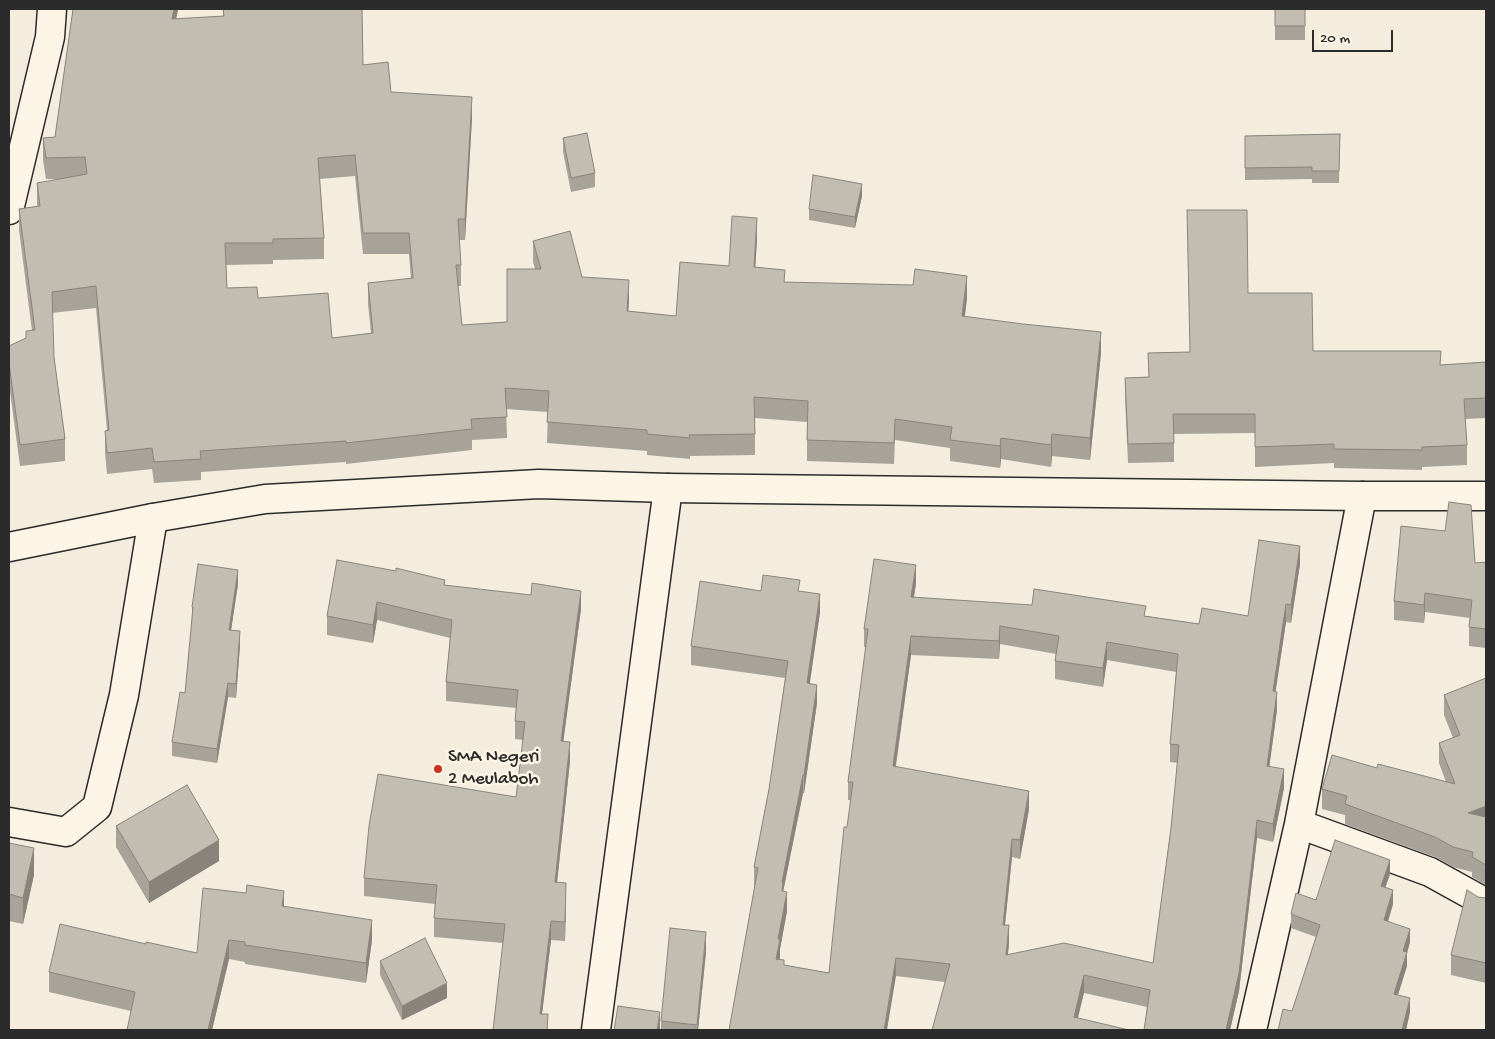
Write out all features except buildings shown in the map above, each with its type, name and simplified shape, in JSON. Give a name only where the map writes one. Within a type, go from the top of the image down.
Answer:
[{"type":"street","points":[[9,210],[50,37],[52,9]]},
{"type":"street","points":[[9,547],[265,498],[539,484],[668,488],[1486,496]]},
{"type":"street","points":[[596,1030],[668,488]]},
{"type":"street","points":[[1252,1030],[1299,824],[1362,496]]},
{"type":"street","points":[[9,822],[66,832],[97,806],[124,695],[153,518]]},
{"type":"street","points":[[1299,824],[1430,872],[1486,903]]},
{"type":"place","name":"SMA Negeri 2 Meulaboh","points":[[438,769]]}]
